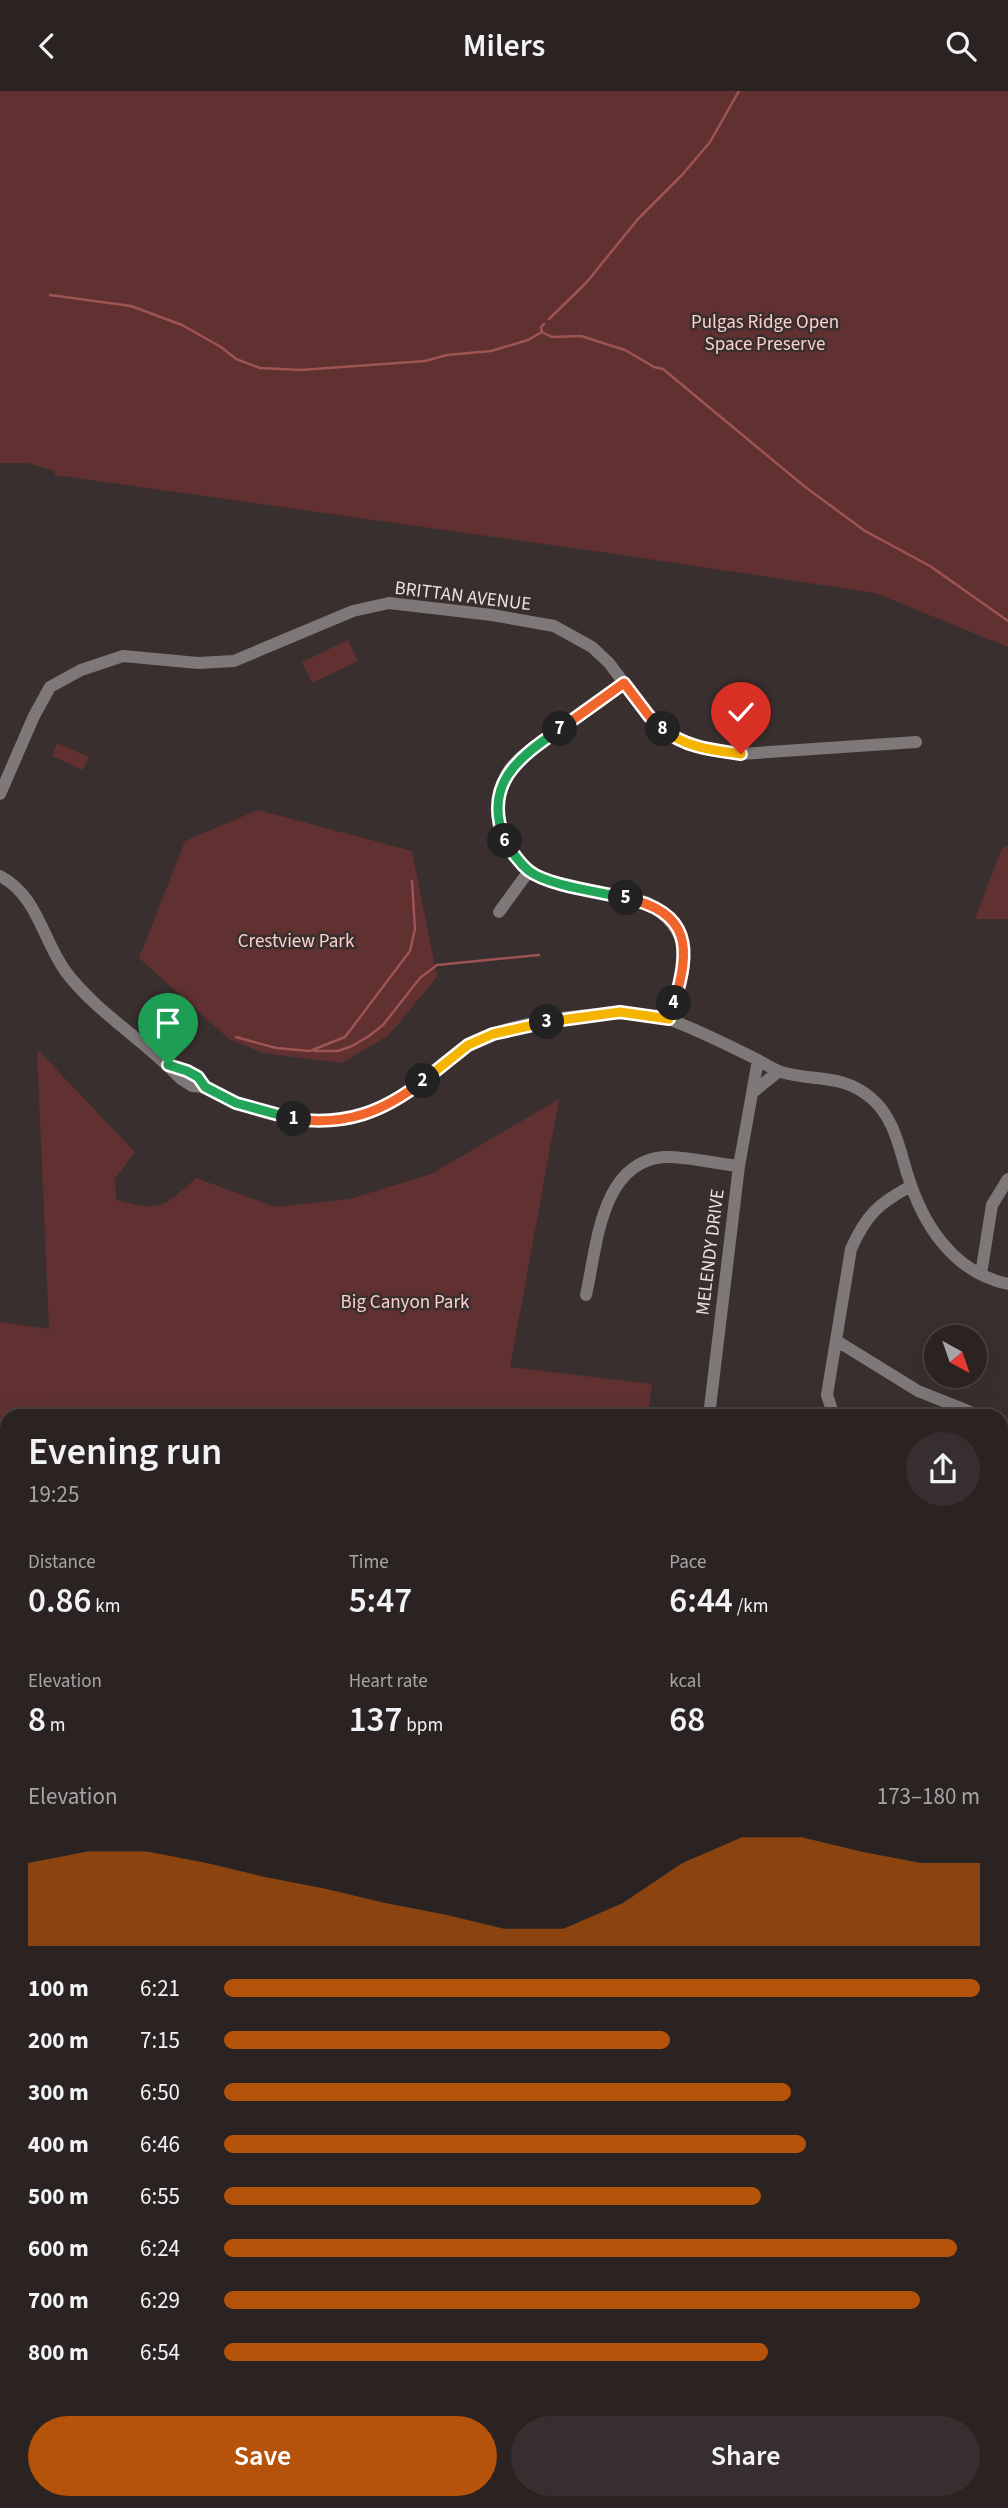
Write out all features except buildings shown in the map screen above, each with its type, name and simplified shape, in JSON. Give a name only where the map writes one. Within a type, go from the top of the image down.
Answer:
[{"type":"street","name":"BRITTAN AVENUE","points":[[0,794],[34,716],[50,687],[81,670],[123,656],[198,663],[234,660],[353,611],[389,603],[492,615],[554,626],[592,647],[609,663],[649,716],[674,738],[704,749],[741,754],[916,742]]},
{"type":"street","points":[[624,683],[527,752],[509,771],[500,790],[498,818],[503,839],[529,871],[543,879],[646,902],[660,910],[672,922],[685,950],[685,964],[669,1019]]},
{"type":"street","points":[[499,912],[529,871]]},
{"type":"street","points":[[0,876],[23,892],[33,907],[55,955],[78,986],[181,1079],[192,1086],[205,1087],[236,1103],[296,1120],[341,1120],[365,1115],[387,1106],[468,1045],[493,1034],[574,1017],[620,1012],[669,1019],[779,1072],[831,1078],[860,1089],[887,1117],[921,1215],[941,1243],[959,1261],[981,1274],[1008,1284]]},
{"type":"street","name":"MELENDY DRIVE","points":[[710,1409],[738,1166],[758,1060]]},
{"type":"street","points":[[752,1093],[779,1072]]},
{"type":"street","points":[[586,1295],[606,1206],[614,1186],[631,1169],[664,1157],[738,1166]]},
{"type":"street","points":[[981,1274],[992,1205],[1008,1179]]},
{"type":"street","points":[[832,1409],[827,1395],[851,1249],[860,1227],[873,1211],[884,1201],[911,1186]]},
{"type":"street","points":[[837,1341],[918,1391],[963,1409]]},
{"type":"green space","name":"Pulgas Ridge Open Space Preserve","points":[[0,91],[1008,91],[1008,647],[875,593],[55,475],[55,471],[28,463],[0,463]]},
{"type":"green space","points":[[348,640],[358,661],[312,683],[302,662]]},
{"type":"green space","points":[[57,743],[89,757],[83,770],[52,756]]},
{"type":"green space","name":"Crestview Park","points":[[258,810],[412,851],[437,977],[389,1035],[342,1063],[263,1053],[229,1039],[139,958],[185,841]]},
{"type":"green space","points":[[1008,846],[1008,919],[975,919],[1002,848]]},
{"type":"green space","name":"Big Canyon Park","points":[[37,1049],[135,1152],[115,1179],[116,1200],[142,1206],[160,1205],[168,1201],[196,1178],[275,1207],[350,1199],[431,1174],[559,1099],[510,1367],[652,1384],[649,1409],[0,1409],[0,1322],[49,1329]]},
{"type":"waterway","points":[[549,319],[586,283],[638,219],[710,142],[739,91]]},
{"type":"waterway","points":[[50,295],[131,306],[182,325],[221,347],[236,359],[260,368],[301,370],[425,361],[447,355],[491,351],[528,340],[542,332],[541,327],[544,324]]},
{"type":"waterway","points":[[542,332],[552,337],[581,336],[625,350],[654,367],[663,369],[804,486],[865,531],[930,566],[1008,621]]},
{"type":"waterway","points":[[236,1037],[276,1048],[310,1051],[345,1037],[410,951],[415,929],[412,881]]},
{"type":"waterway","points":[[314,1051],[338,1051],[369,1036],[383,1025],[420,978],[437,965],[539,955]]},
{"type":"route","points":[[168,1065],[198,1077],[205,1087],[236,1103],[296,1120],[341,1120],[365,1115],[387,1106],[468,1045],[493,1034],[574,1017],[620,1012],[669,1019],[685,964],[685,950],[672,922],[660,910],[646,902],[543,879],[529,871],[503,839],[498,818],[500,790],[509,771],[527,752],[624,683],[649,716],[674,738],[704,749],[741,754]]}]
